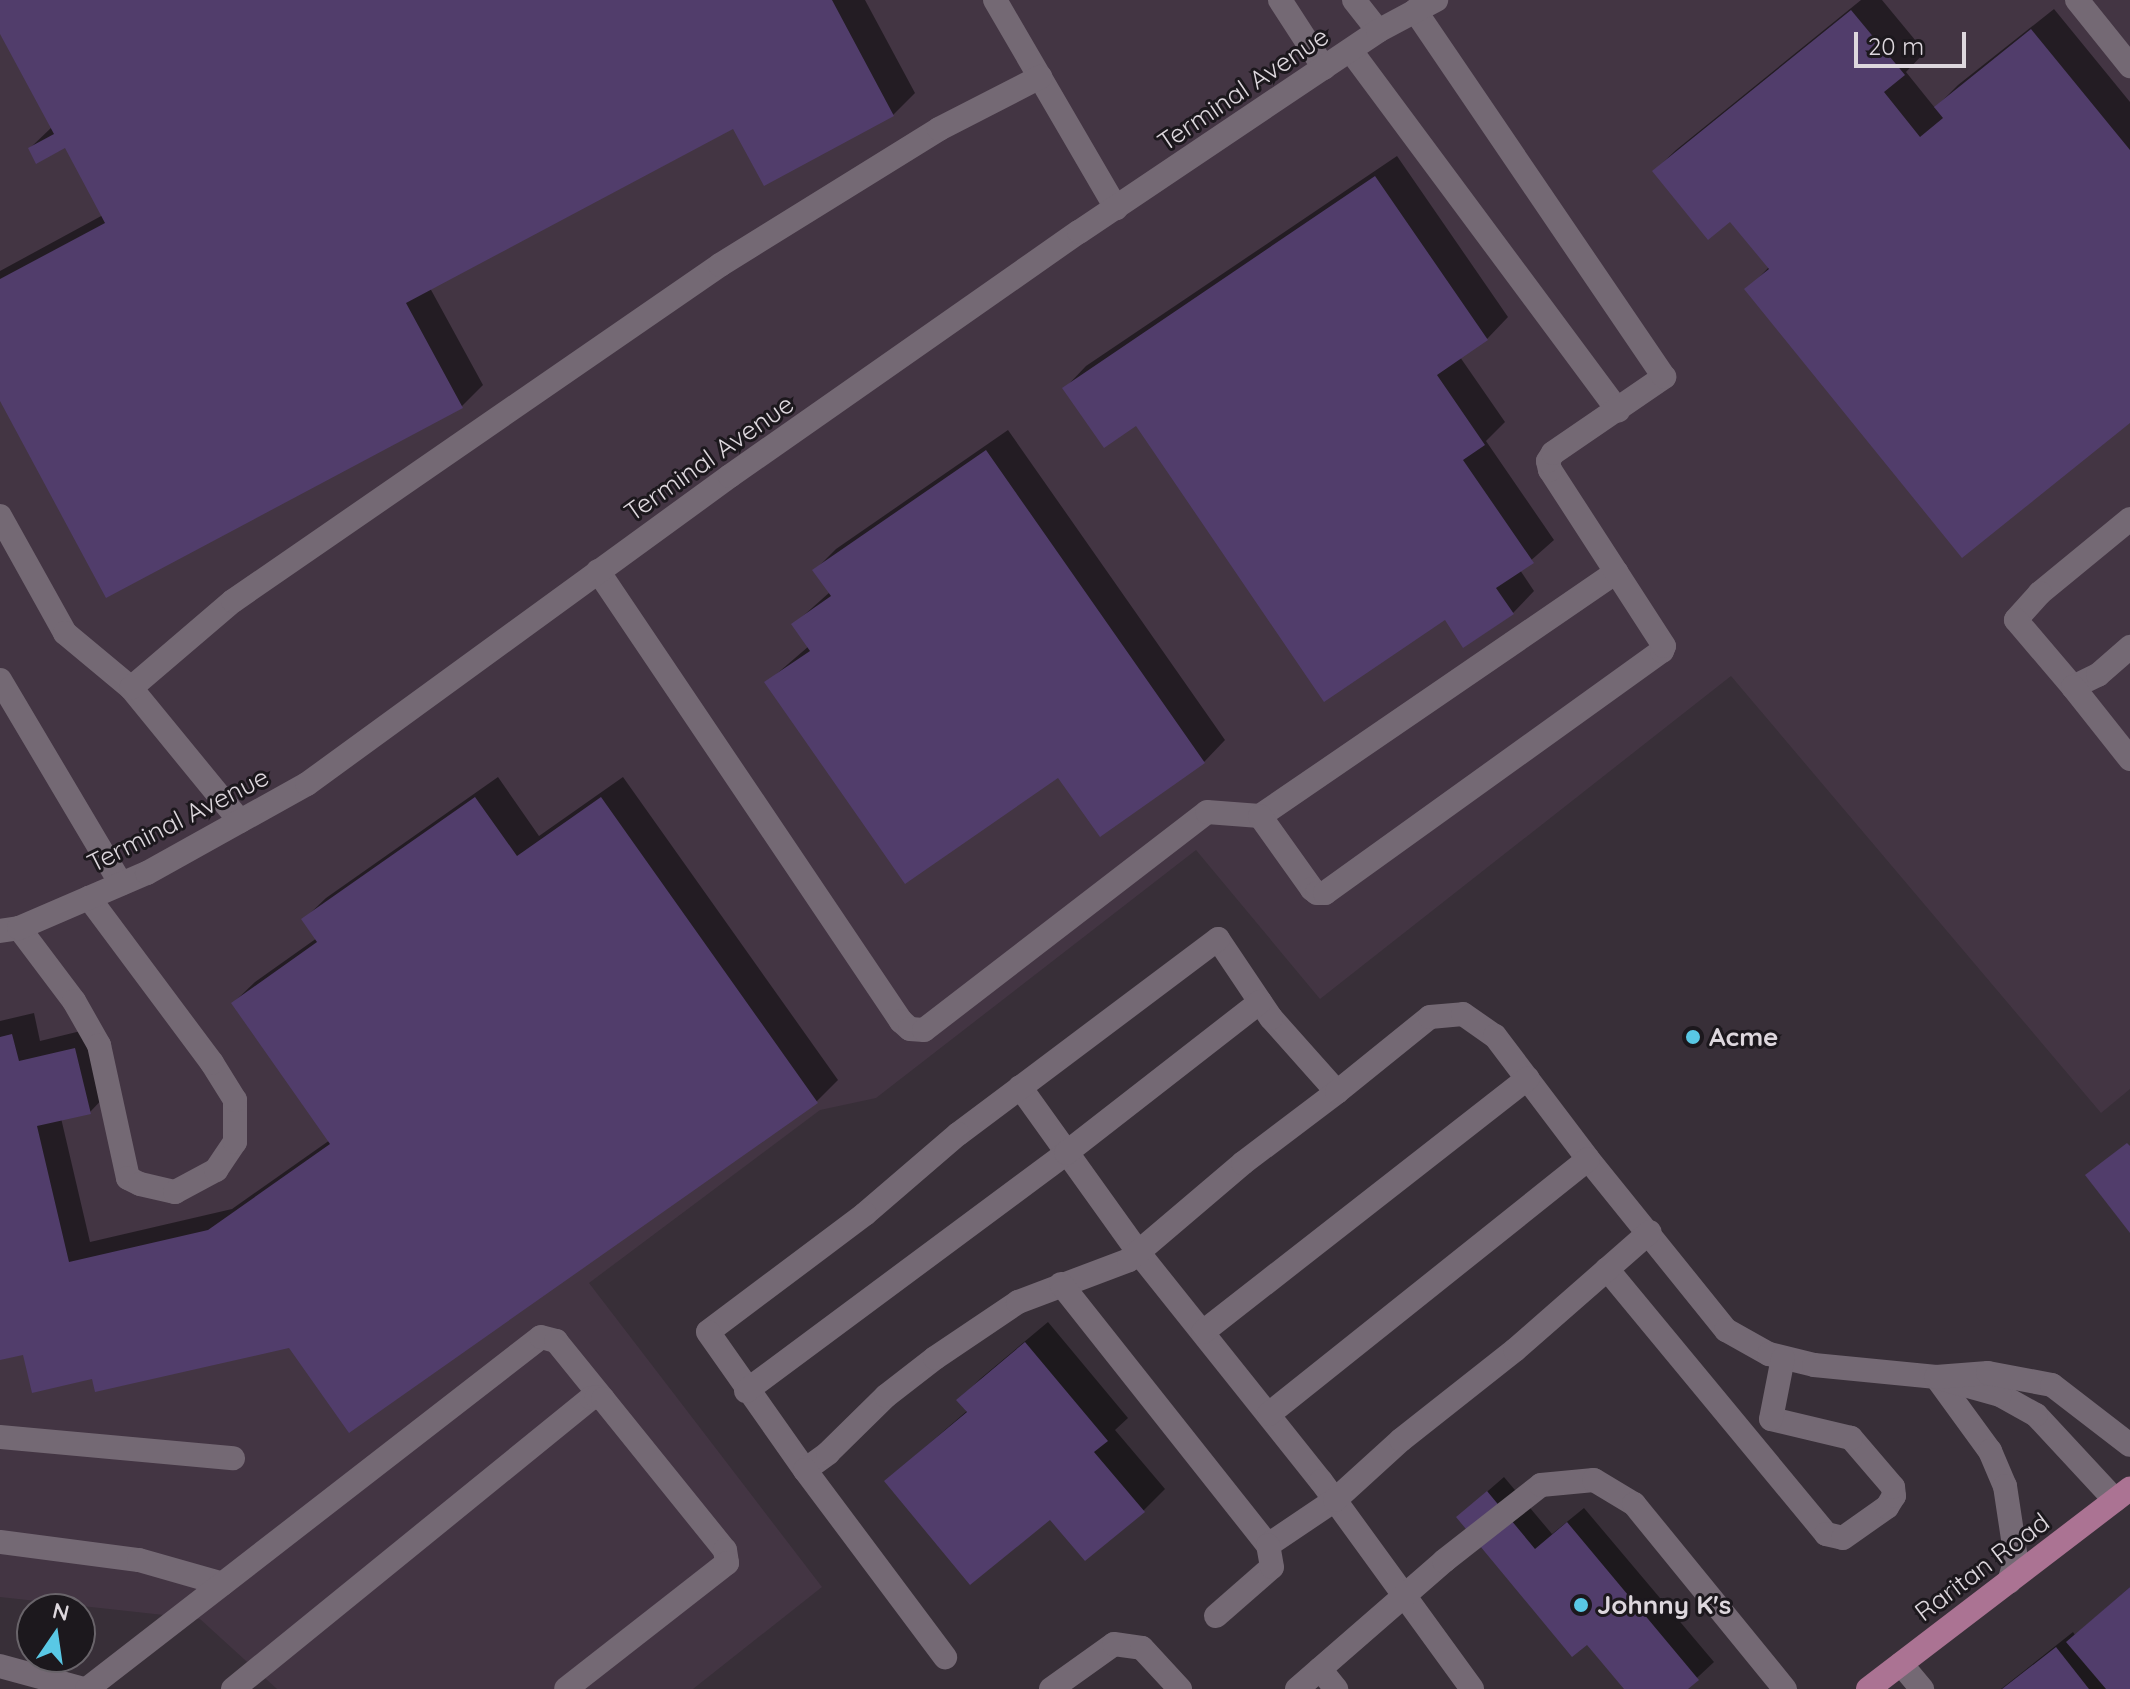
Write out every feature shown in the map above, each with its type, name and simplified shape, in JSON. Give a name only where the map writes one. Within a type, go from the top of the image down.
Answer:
[{"type":"main road","name":"Raritan Road","points":[[1868,1689],[2123,1494]]},
{"type":"street","points":[[995,0],[1116,208]]},
{"type":"street","points":[[1280,0],[1324,68]]},
{"type":"street","points":[[1354,0],[1378,31]]},
{"type":"street","points":[[2077,0],[2130,66]]},
{"type":"street","points":[[1260,816],[1312,889],[1325,893],[1662,651],[1663,641],[1550,470],[1548,461],[1553,453],[1664,377],[1425,6]]},
{"type":"street","name":"Terminal Avenue","points":[[10,929],[121,884],[307,784],[742,467],[1378,31],[1425,6]]},
{"type":"street","points":[[1351,51],[1618,411]]},
{"type":"street","points":[[131,688],[233,601],[720,265],[939,129],[1040,77]]},
{"type":"street","points":[[0,516],[65,633],[131,688],[240,821]]},
{"type":"street","points":[[2130,519],[2040,593],[2016,620],[2130,759]]},
{"type":"street","points":[[598,571],[910,1029],[924,1030],[1207,812],[1260,816],[1616,572]]},
{"type":"street","points":[[2073,687],[2098,675],[2130,647]]},
{"type":"street","points":[[0,680],[121,884]]},
{"type":"street","points":[[10,929],[74,1001],[99,1045],[128,1178],[175,1192],[216,1170],[235,1142],[235,1100],[89,898]]},
{"type":"street","points":[[945,1657],[746,1391],[708,1332],[865,1214],[1020,1087],[1218,939],[1260,1002],[1337,1092]]},
{"type":"street","points":[[746,1391],[1066,1153],[1260,1002]]},
{"type":"street","points":[[805,1470],[828,1453],[886,1396],[935,1358],[1018,1302],[1129,1260],[1243,1163],[1430,1017],[1463,1014],[1479,1022],[1495,1036],[1588,1159],[1650,1232],[1726,1330],[1750,1346],[1814,1365],[1936,1377],[1988,1373],[2052,1385],[2130,1445]]},
{"type":"street","points":[[1203,1332],[1528,1078]]},
{"type":"street","points":[[1020,1087],[1138,1252],[1335,1500],[1472,1689]]},
{"type":"street","points":[[1269,1414],[1588,1159]]},
{"type":"street","points":[[1268,1545],[1335,1500],[1401,1440],[1515,1350],[1650,1232]]},
{"type":"street","points":[[1607,1269],[1826,1534],[1834,1539],[1843,1538],[1887,1507],[1894,1496],[1893,1487],[1851,1438],[1771,1419]]},
{"type":"street","points":[[1061,1284],[1268,1545],[1272,1567],[1216,1616]]},
{"type":"street","points":[[0,1666],[86,1689],[541,1337],[556,1341],[725,1550],[727,1563],[566,1689]]},
{"type":"street","points":[[1754,1448],[1771,1419],[1783,1358]]},
{"type":"street","points":[[1936,1377],[2000,1395],[2036,1415],[2123,1494]]},
{"type":"street","points":[[1936,1377],[1990,1451],[2005,1486],[2016,1559],[2009,1582]]},
{"type":"street","points":[[233,1689],[591,1398],[603,1399]]},
{"type":"street","points":[[0,1437],[233,1458]]},
{"type":"street","points":[[1297,1689],[1402,1594],[1541,1485],[1594,1480],[1634,1504],[1785,1689]]},
{"type":"street","points":[[0,1542],[139,1560],[223,1584]]},
{"type":"street","points":[[1051,1689],[1114,1644],[1142,1648],[1180,1689]]},
{"type":"street","points":[[1901,1664],[1922,1689]]},
{"type":"street","points":[[1320,1669],[1336,1689]]},
{"type":"shaded area","points":[[0,0],[2130,0],[2130,1089],[2101,1113],[1731,676],[1320,999],[1196,850],[876,1098],[820,1110],[589,1283],[822,1587],[693,1689],[277,1689],[200,1619],[96,1608],[96,1593],[16,1593],[16,1599],[0,1597]]},
{"type":"building","points":[[0,0],[832,0],[894,116],[764,186],[733,129],[406,303],[463,408],[106,598],[0,401],[0,279],[105,223],[65,148],[36,164],[28,148],[54,134],[0,34]]},
{"type":"building","points":[[1851,10],[1905,75],[1884,92],[1920,137],[1943,118],[1934,107],[2031,29],[2130,150],[2130,423],[1962,558],[1744,289],[1769,269],[1730,222],[1708,240],[1652,171]]},
{"type":"building","points":[[1375,176],[1488,340],[1437,375],[1485,445],[1463,460],[1534,563],[1496,588],[1514,614],[1463,648],[1445,620],[1324,702],[1136,426],[1104,448],[1062,388]]},
{"type":"building","points":[[986,450],[1205,763],[1100,837],[1058,778],[905,884],[764,682],[810,651],[791,624],[831,596],[812,570]]},
{"type":"building","points":[[475,797],[517,856],[601,797],[818,1103],[349,1433],[289,1348],[95,1392],[92,1379],[32,1393],[23,1355],[0,1360],[0,1037],[12,1034],[19,1061],[75,1048],[91,1114],[37,1126],[69,1262],[208,1230],[330,1144],[231,1003],[317,942],[301,919]]},
{"type":"building","points":[[2127,1143],[2130,1146],[2130,1233],[2085,1175]]},
{"type":"building","points":[[1025,1342],[1108,1441],[1094,1452],[1145,1512],[1085,1561],[1050,1520],[970,1585],[884,1481],[967,1412],[956,1400]]},
{"type":"building","points":[[1487,1491],[1535,1549],[1567,1522],[1699,1680],[1688,1689],[1624,1689],[1587,1645],[1572,1657],[1456,1517]]},
{"type":"building","points":[[2130,1587],[2130,1689],[2106,1689],[2066,1642]]},
{"type":"building","points":[[2056,1647],[2089,1689],[2002,1689]]},
{"type":"place","name":"Acme","points":[[1693,1037]]},
{"type":"place","name":"Johnny K's","points":[[1581,1605]]}]
